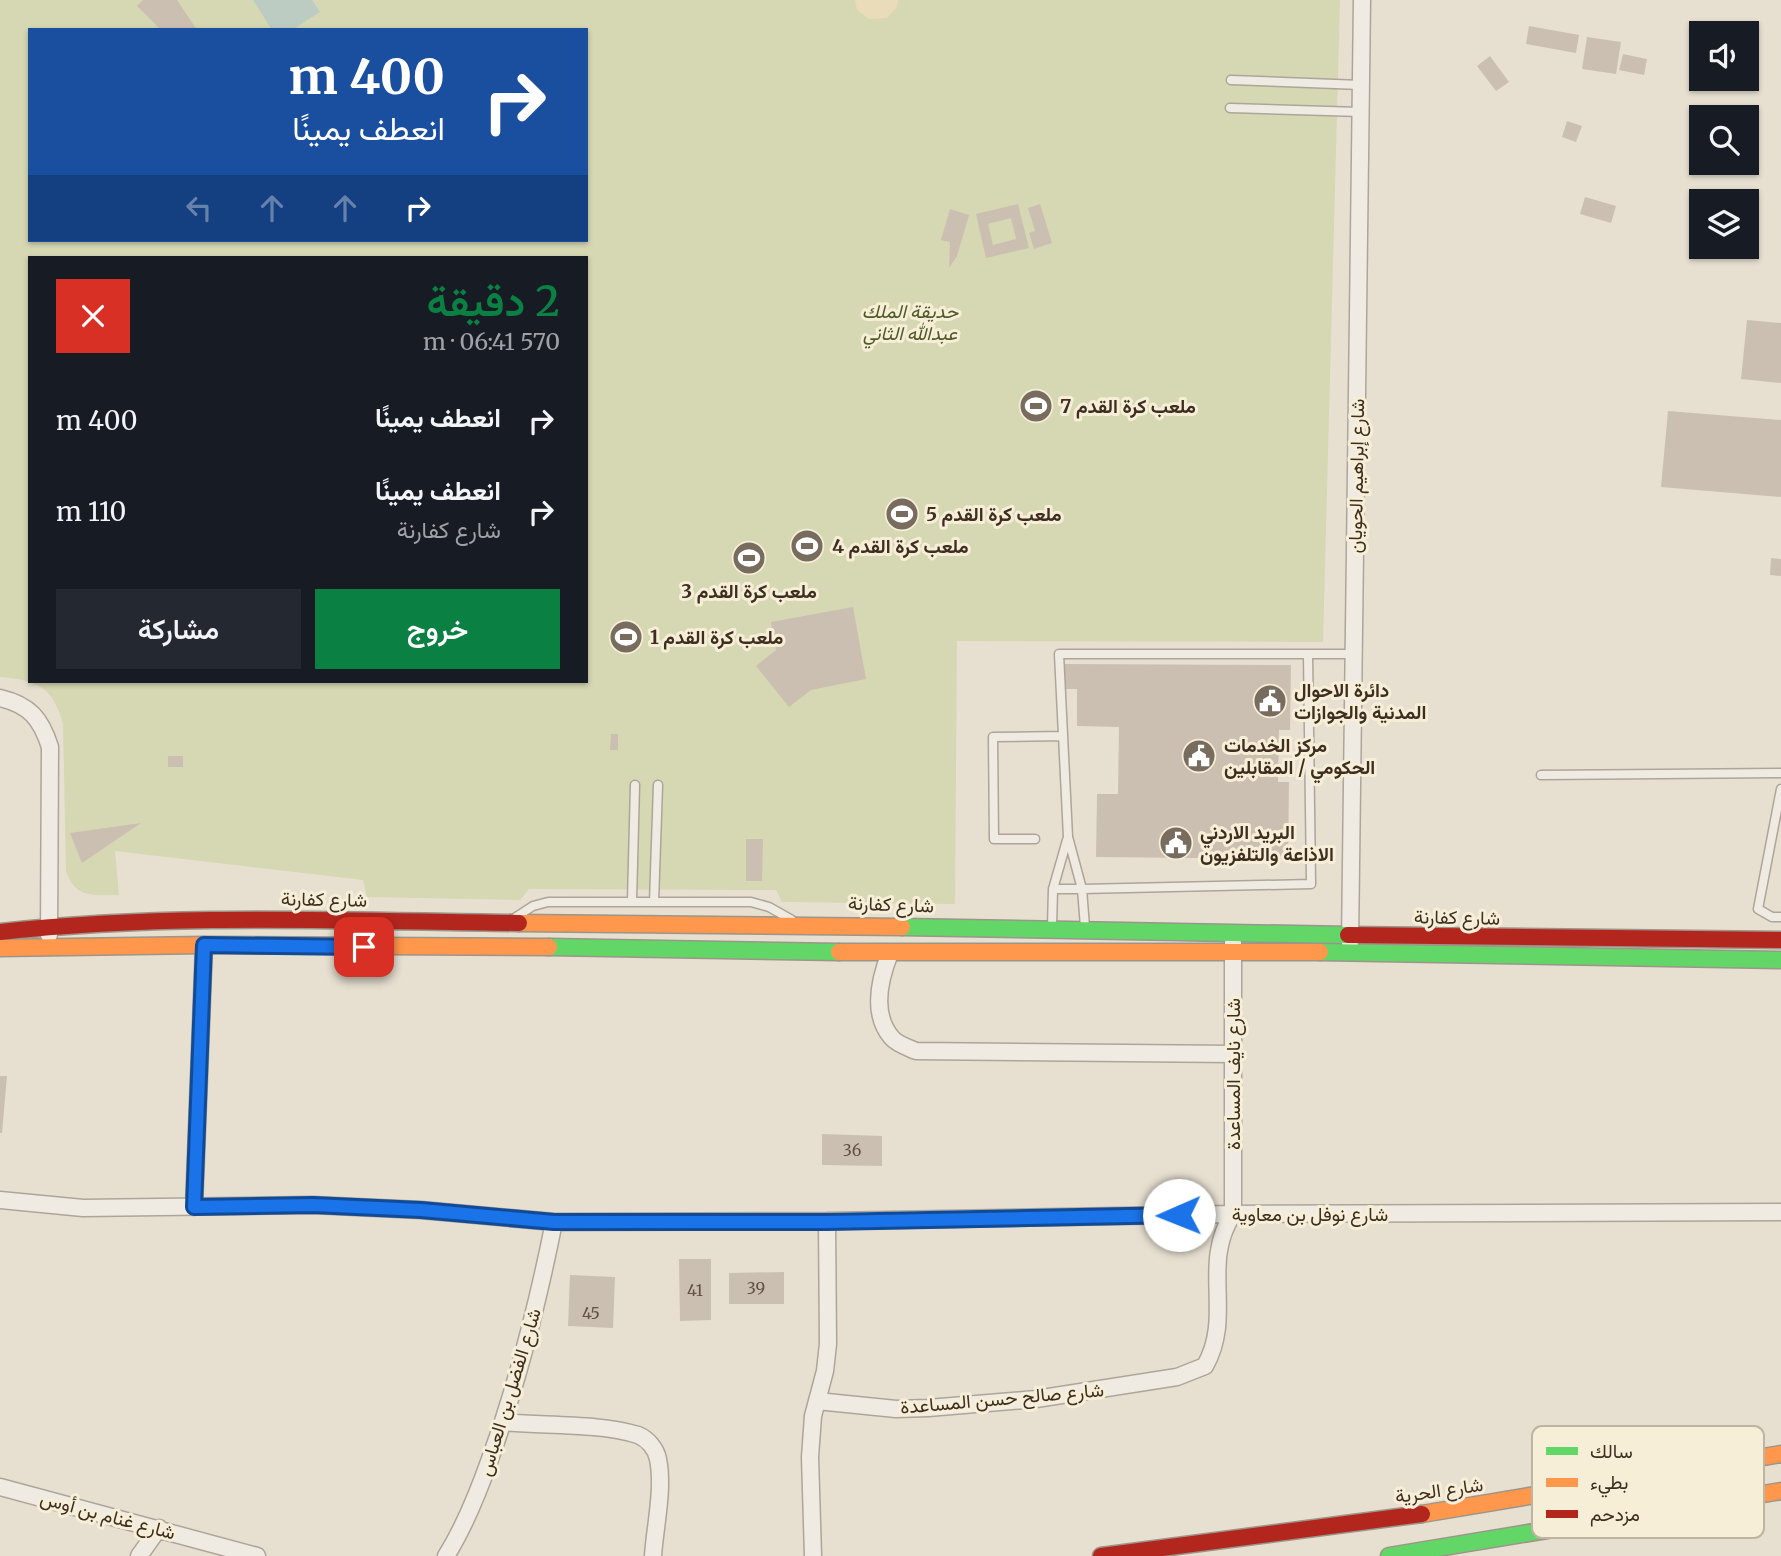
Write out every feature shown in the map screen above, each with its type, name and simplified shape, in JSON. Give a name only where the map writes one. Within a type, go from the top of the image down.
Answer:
[{"type":"main road","name":"شارع كفارنة","points":[[0,932],[48,926],[305,918],[509,923],[798,923],[1233,933],[1350,944],[1781,960]]},
{"type":"main road","name":"شارع كفارنة","points":[[0,948],[204,945],[596,947],[890,953],[1233,952],[1350,944],[1781,940]]},
{"type":"main road","name":"شارع الحرية","points":[[1101,1556],[1532,1497]]},
{"type":"main road","points":[[1389,1556],[1532,1532]]},
{"type":"street","name":"شارع إبراهيم الحويان","points":[[1350,944],[1362,0]]},
{"type":"street","points":[[0,698],[31,710],[44,725],[50,747],[49,948]]},
{"type":"street","name":"شارع نايف المساعدة","points":[[1233,933],[1233,1214]]},
{"type":"street","points":[[194,1207],[204,945]]},
{"type":"street","points":[[890,953],[878,983],[882,1018],[892,1039],[916,1051],[1233,1054]]},
{"type":"street","name":"شارع نوفل بن معاوية","points":[[0,1200],[83,1208],[313,1205],[421,1210],[554,1222],[827,1222],[1233,1214],[1781,1212]]},
{"type":"street","name":"شارع صالح حسن المساعدة","points":[[817,1401],[885,1408],[928,1408],[1036,1399],[1194,1372],[1205,1366],[1217,1340],[1218,1247],[1233,1214]]},
{"type":"street","name":"شارع الفضل بن العباس","points":[[446,1556],[475,1500],[503,1422],[541,1286],[554,1222]]},
{"type":"street","points":[[813,1556],[810,1457],[828,1344],[827,1222]]},
{"type":"street","points":[[503,1422],[615,1431],[639,1436],[649,1442],[657,1456],[659,1475],[653,1556]]},
{"type":"street","name":"شارع غنام بن أوس","points":[[0,1487],[257,1556]]},
{"type":"street","points":[[139,1556],[159,1528]]},
{"type":"lane","points":[[1231,80],[1361,85]]},
{"type":"lane","points":[[1230,108],[1360,112]]},
{"type":"lane","points":[[1085,930],[1082,888],[1068,837],[1059,654],[1354,654]]},
{"type":"lane","points":[[1054,889],[1311,884],[1308,654]]},
{"type":"lane","points":[[1035,839],[994,839],[993,737],[1063,736]]},
{"type":"lane","points":[[1541,775],[1781,773]]},
{"type":"lane","points":[[632,901],[635,785]]},
{"type":"lane","points":[[654,902],[658,785]]},
{"type":"lane","points":[[1781,789],[1758,909],[1772,917],[1781,917]]},
{"type":"lane","points":[[1052,930],[1054,889],[1068,837]]},
{"type":"lane","points":[[509,923],[533,906],[548,902],[632,901],[751,902],[784,914],[798,923]]},
{"type":"green space","name":"حديقة الملك عبدالله الثاني","points":[[0,0],[1340,0],[1323,642],[957,641],[955,904],[782,902],[776,890],[529,889],[520,900],[367,897],[363,880],[115,851],[119,895],[86,894],[70,880],[66,871],[63,724],[54,701],[41,687],[33,683],[588,683],[588,256],[28,256],[28,681],[0,677]]},
{"type":"sand","points":[[855,0],[898,0],[897,7],[887,18],[869,19],[857,10]]},
{"type":"shaded area","points":[[253,0],[312,0],[320,12],[295,28],[271,28]]},
{"type":"building","points":[[143,0],[177,0],[196,28],[159,28],[137,6]]},
{"type":"building","points":[[1529,26],[1579,35],[1576,53],[1526,44]]},
{"type":"building","points":[[1587,37],[1621,42],[1616,74],[1582,69]]},
{"type":"building","points":[[1623,54],[1647,59],[1644,75],[1619,70]]},
{"type":"building","points":[[1490,56],[1509,82],[1496,91],[1477,66]]},
{"type":"building","points":[[1567,121],[1582,126],[1576,142],[1562,137]]},
{"type":"building","points":[[1585,197],[1616,206],[1611,223],[1580,214]]},
{"type":"building","points":[[1018,204],[1029,248],[986,258],[976,214]],"holes":[[[1011,218],[1016,239],[993,245],[988,224]]]},
{"type":"building","points":[[1040,204],[1052,243],[1034,249],[1029,233],[1035,231],[1028,208]]},
{"type":"building","points":[[950,209],[969,215],[957,256],[949,268],[950,242],[941,240]]},
{"type":"building","points":[[1747,320],[1781,323],[1781,383],[1741,379]]},
{"type":"building","points":[[1668,411],[1781,420],[1781,497],[1661,487]]},
{"type":"building","points":[[1771,558],[1781,559],[1781,576],[1770,575]]},
{"type":"building","points":[[853,607],[866,679],[811,690],[789,707],[756,666],[776,650],[771,622]]},
{"type":"building","name":"مركز الخدمات الحكومي / المقابلين","points":[[1065,664],[1291,665],[1290,730],[1279,730],[1278,782],[1289,782],[1288,859],[1096,857],[1097,794],[1118,794],[1119,727],[1077,726],[1077,689],[1064,689]]},
{"type":"building","points":[[611,734],[618,734],[618,750],[610,750]]},
{"type":"building","points":[[168,756],[183,756],[183,767],[168,767]]},
{"type":"building","points":[[141,823],[82,863],[70,833]]},
{"type":"building","points":[[746,839],[763,839],[762,881],[746,881]]},
{"type":"building","points":[[0,1076],[7,1076],[2,1133],[0,1133]]},
{"type":"building","points":[[822,1134],[882,1136],[882,1166],[822,1165]]},
{"type":"building","points":[[679,1259],[711,1259],[711,1320],[680,1321]]},
{"type":"building","points":[[784,1272],[784,1304],[729,1304],[729,1273]]},
{"type":"building","points":[[570,1275],[615,1277],[613,1328],[568,1326]]},
{"type":"traffic: fast","points":[[902,927],[1348,935]]},
{"type":"traffic: fast","points":[[549,947],[839,952]]},
{"type":"traffic: fast","points":[[1320,952],[1781,960]]},
{"type":"traffic: fast","points":[[1389,1556],[1532,1532]]},
{"type":"traffic: slow","points":[[519,923],[902,927]]},
{"type":"traffic: slow","points":[[0,948],[204,945],[549,947]]},
{"type":"traffic: slow","points":[[839,952],[1320,952]]},
{"type":"traffic: slow","points":[[1764,1457],[1781,1454]]},
{"type":"traffic: slow","points":[[1764,1494],[1781,1491]]},
{"type":"traffic: slow","points":[[1422,1514],[1532,1496]]},
{"type":"traffic: jam","points":[[0,932],[194,920],[519,923]]},
{"type":"traffic: jam","points":[[1348,935],[1781,940]]},
{"type":"traffic: jam","points":[[1101,1556],[1422,1514]]},
{"type":"place","name":"ملعب كرة القدم 7","points":[[1036,406]]},
{"type":"place","name":"ملعب كرة القدم 5","points":[[902,514]]},
{"type":"place","name":"ملعب كرة القدم 4","points":[[807,546]]},
{"type":"place","name":"ملعب كرة القدم 3","points":[[749,558]]},
{"type":"place","name":"ملعب كرة القدم 1","points":[[626,637]]},
{"type":"place","name":"دائرة الاحوال المدنية والجوازات","points":[[1270,701]]},
{"type":"place","name":"مركز الخدمات الحكومي / المقابلين","points":[[1199,756]]},
{"type":"place","name":"البريد الاردني الاذاعة والتلفزيون","points":[[1176,843]]},
{"type":"route","points":[[364,947],[204,945],[194,1207],[313,1205],[421,1210],[554,1222],[827,1222],[1179,1215]]}]
